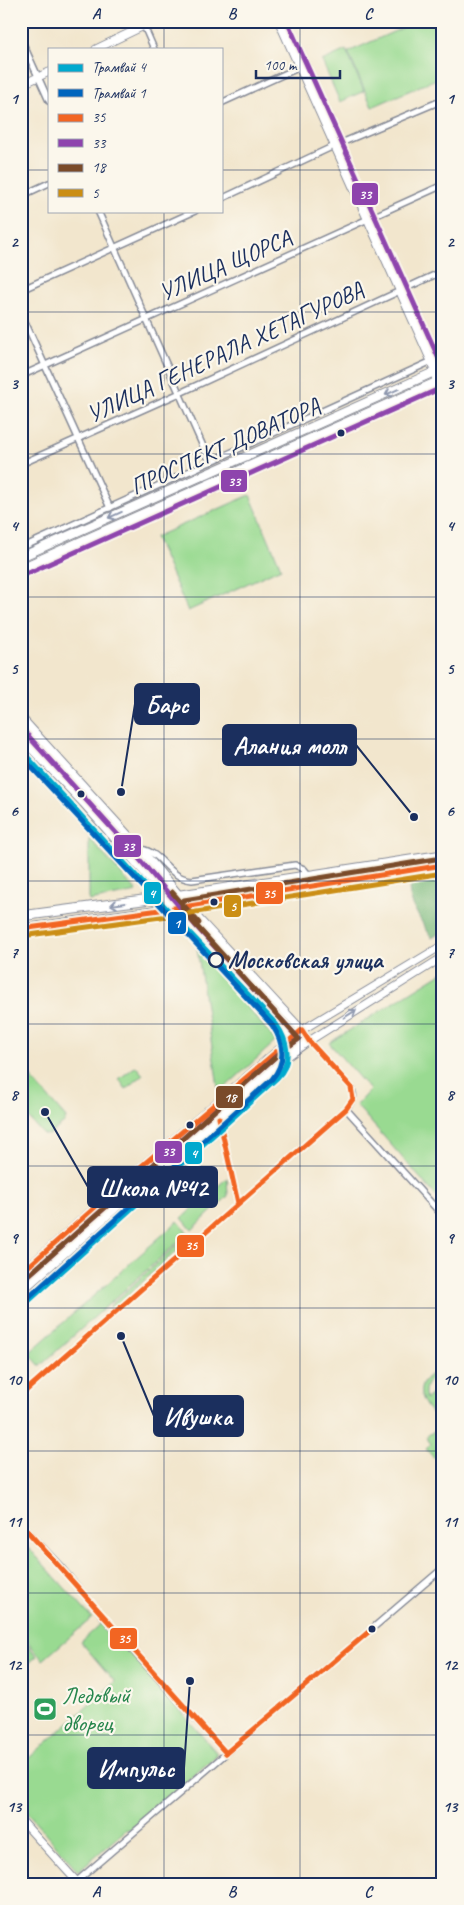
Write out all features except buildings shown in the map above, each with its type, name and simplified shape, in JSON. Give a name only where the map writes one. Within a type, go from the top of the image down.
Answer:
[{"type":"highway","points":[[21,916],[181,896],[443,855]]},
{"type":"highway","points":[[21,929],[189,906],[443,865]]},
{"type":"main road","points":[[280,21],[431,361],[439,370],[443,397]]},
{"type":"main road","name":"ПРОСПЕКТ ДОВАТОРА","points":[[21,557],[439,370]]},
{"type":"main road","name":"ПРОСПЕКТ ДОВАТОРА","points":[[21,568],[441,379]]},
{"type":"street","points":[[98,48],[154,21]]},
{"type":"street","points":[[144,26],[154,48]]},
{"type":"street","points":[[21,39],[48,98]]},
{"type":"street","points":[[222,103],[300,67]]},
{"type":"street","points":[[21,85],[48,72]]},
{"type":"street","points":[[222,199],[334,146],[443,100]]},
{"type":"street","points":[[21,196],[48,183]]},
{"type":"street","name":"УЛИЦА ЩОРСА","points":[[21,376],[443,185]]},
{"type":"street","points":[[98,212],[210,462]]},
{"type":"street","points":[[21,290],[192,212]]},
{"type":"street","name":"УЛИЦА ГЕНЕРАЛА ХЕТАГУРОВА","points":[[21,464],[180,394],[443,271]]},
{"type":"street","points":[[21,313],[110,508]]},
{"type":"street","points":[[21,548],[443,356]]},
{"type":"street","points":[[21,717],[141,849],[189,906],[302,1030],[309,1041],[351,1087],[354,1093],[353,1101],[346,1109],[443,1216]]},
{"type":"street","points":[[21,738],[83,803],[174,907],[294,1037],[309,1041]]},
{"type":"street","points":[[141,849],[152,851],[168,868],[182,879],[192,880],[295,864],[304,869],[309,875]]},
{"type":"street","points":[[159,870],[168,868]]},
{"type":"street","points":[[21,1273],[137,1170],[302,1030],[443,945]]},
{"type":"street","points":[[21,1292],[287,1057],[309,1041],[443,957]]},
{"type":"street","points":[[21,1524],[61,1567],[116,1633],[226,1753]]},
{"type":"street","points":[[21,1820],[78,1882],[443,1568]]},
{"type":"green space","points":[[418,21],[431,21],[443,47],[443,76],[372,107],[348,52]]},
{"type":"green space","points":[[346,50],[364,91],[340,102],[322,61]]},
{"type":"green space","points":[[250,495],[281,568],[188,611],[155,537]]},
{"type":"green space","points":[[89,838],[137,892],[89,901]]},
{"type":"green space","points":[[443,872],[443,931],[432,938],[413,905],[409,887],[412,880],[419,875]]},
{"type":"green space","points":[[197,948],[276,1041],[219,1093]]},
{"type":"green space","points":[[443,972],[443,1204],[356,1105],[370,1090],[329,1043]]},
{"type":"green space","points":[[21,1066],[66,1118],[64,1123],[48,1135],[43,1134],[21,1110]]},
{"type":"green space","points":[[136,1066],[143,1075],[126,1089],[119,1079]]},
{"type":"green space","points":[[227,1178],[228,1196],[218,1206],[208,1195]]},
{"type":"green space","points":[[206,1196],[216,1207],[192,1230],[182,1218]]},
{"type":"green space","points":[[178,1221],[188,1233],[40,1366],[29,1353]]},
{"type":"green space","points":[[178,1244],[181,1247],[113,1309],[110,1306]]},
{"type":"green space","points":[[443,1371],[443,1375],[434,1377],[428,1382],[425,1394],[426,1399],[443,1385],[443,1425],[429,1410],[422,1399],[421,1393],[422,1386],[427,1378]]},
{"type":"green space","points":[[439,1427],[443,1431],[443,1452],[434,1458],[426,1449],[431,1444],[426,1437]]},
{"type":"green space","points":[[27,1546],[92,1618],[43,1660],[21,1634],[21,1551]]},
{"type":"green space","points":[[103,1622],[216,1752],[216,1756],[130,1830],[127,1829],[78,1871],[21,1805],[21,1765],[115,1682],[81,1642]]},
{"type":"green space","points":[[21,1637],[37,1656],[21,1670]]},
{"type":"tram line","name":"4","points":[[21,750],[151,892],[276,1024],[286,1045],[287,1052],[285,1066],[277,1078],[21,1308]]},
{"type":"tram line","name":"1","points":[[21,756],[272,1025],[279,1038],[282,1052],[280,1066],[272,1079],[21,1304]]},
{"type":"transit line","name":"33","points":[[287,21],[443,368]]},
{"type":"transit line","name":"33","points":[[24,575],[439,389],[443,385]]},
{"type":"transit line","name":"33","points":[[21,728],[135,854],[195,925],[299,1039],[282,1051],[21,1282]]},
{"type":"transit line","name":"18","points":[[21,1282],[282,1051],[299,1039],[183,911],[184,900],[442,858]]},
{"type":"transit line","name":"35","points":[[21,929],[189,906],[443,865]]},
{"type":"transit line","name":"5","points":[[22,936],[190,913],[443,873]]},
{"type":"transit line","name":"18","points":[[172,892],[199,923]]},
{"type":"transit line","name":"35","points":[[21,1273],[137,1170],[302,1030],[309,1041],[351,1087],[353,1099],[346,1109],[21,1395]]},
{"type":"transit line","name":"35","points":[[219,1118],[238,1203]]},
{"type":"transit line","name":"35","points":[[21,1524],[226,1753]]},
{"type":"transit line","name":"35","points":[[226,1753],[372,1629]]},
{"type":"place","name":"Барс","points":[[121,792]]},
{"type":"place","name":"Алания молл","points":[[414,817]]},
{"type":"place","name":"Московская улица","points":[[216,960]]},
{"type":"place","name":"Школа №42","points":[[45,1112]]},
{"type":"place","name":"Ивушка","points":[[121,1336]]},
{"type":"place","name":"Импульс","points":[[190,1681]]},
{"type":"place","name":"Ледовый дворец","points":[[45,1709]]}]
